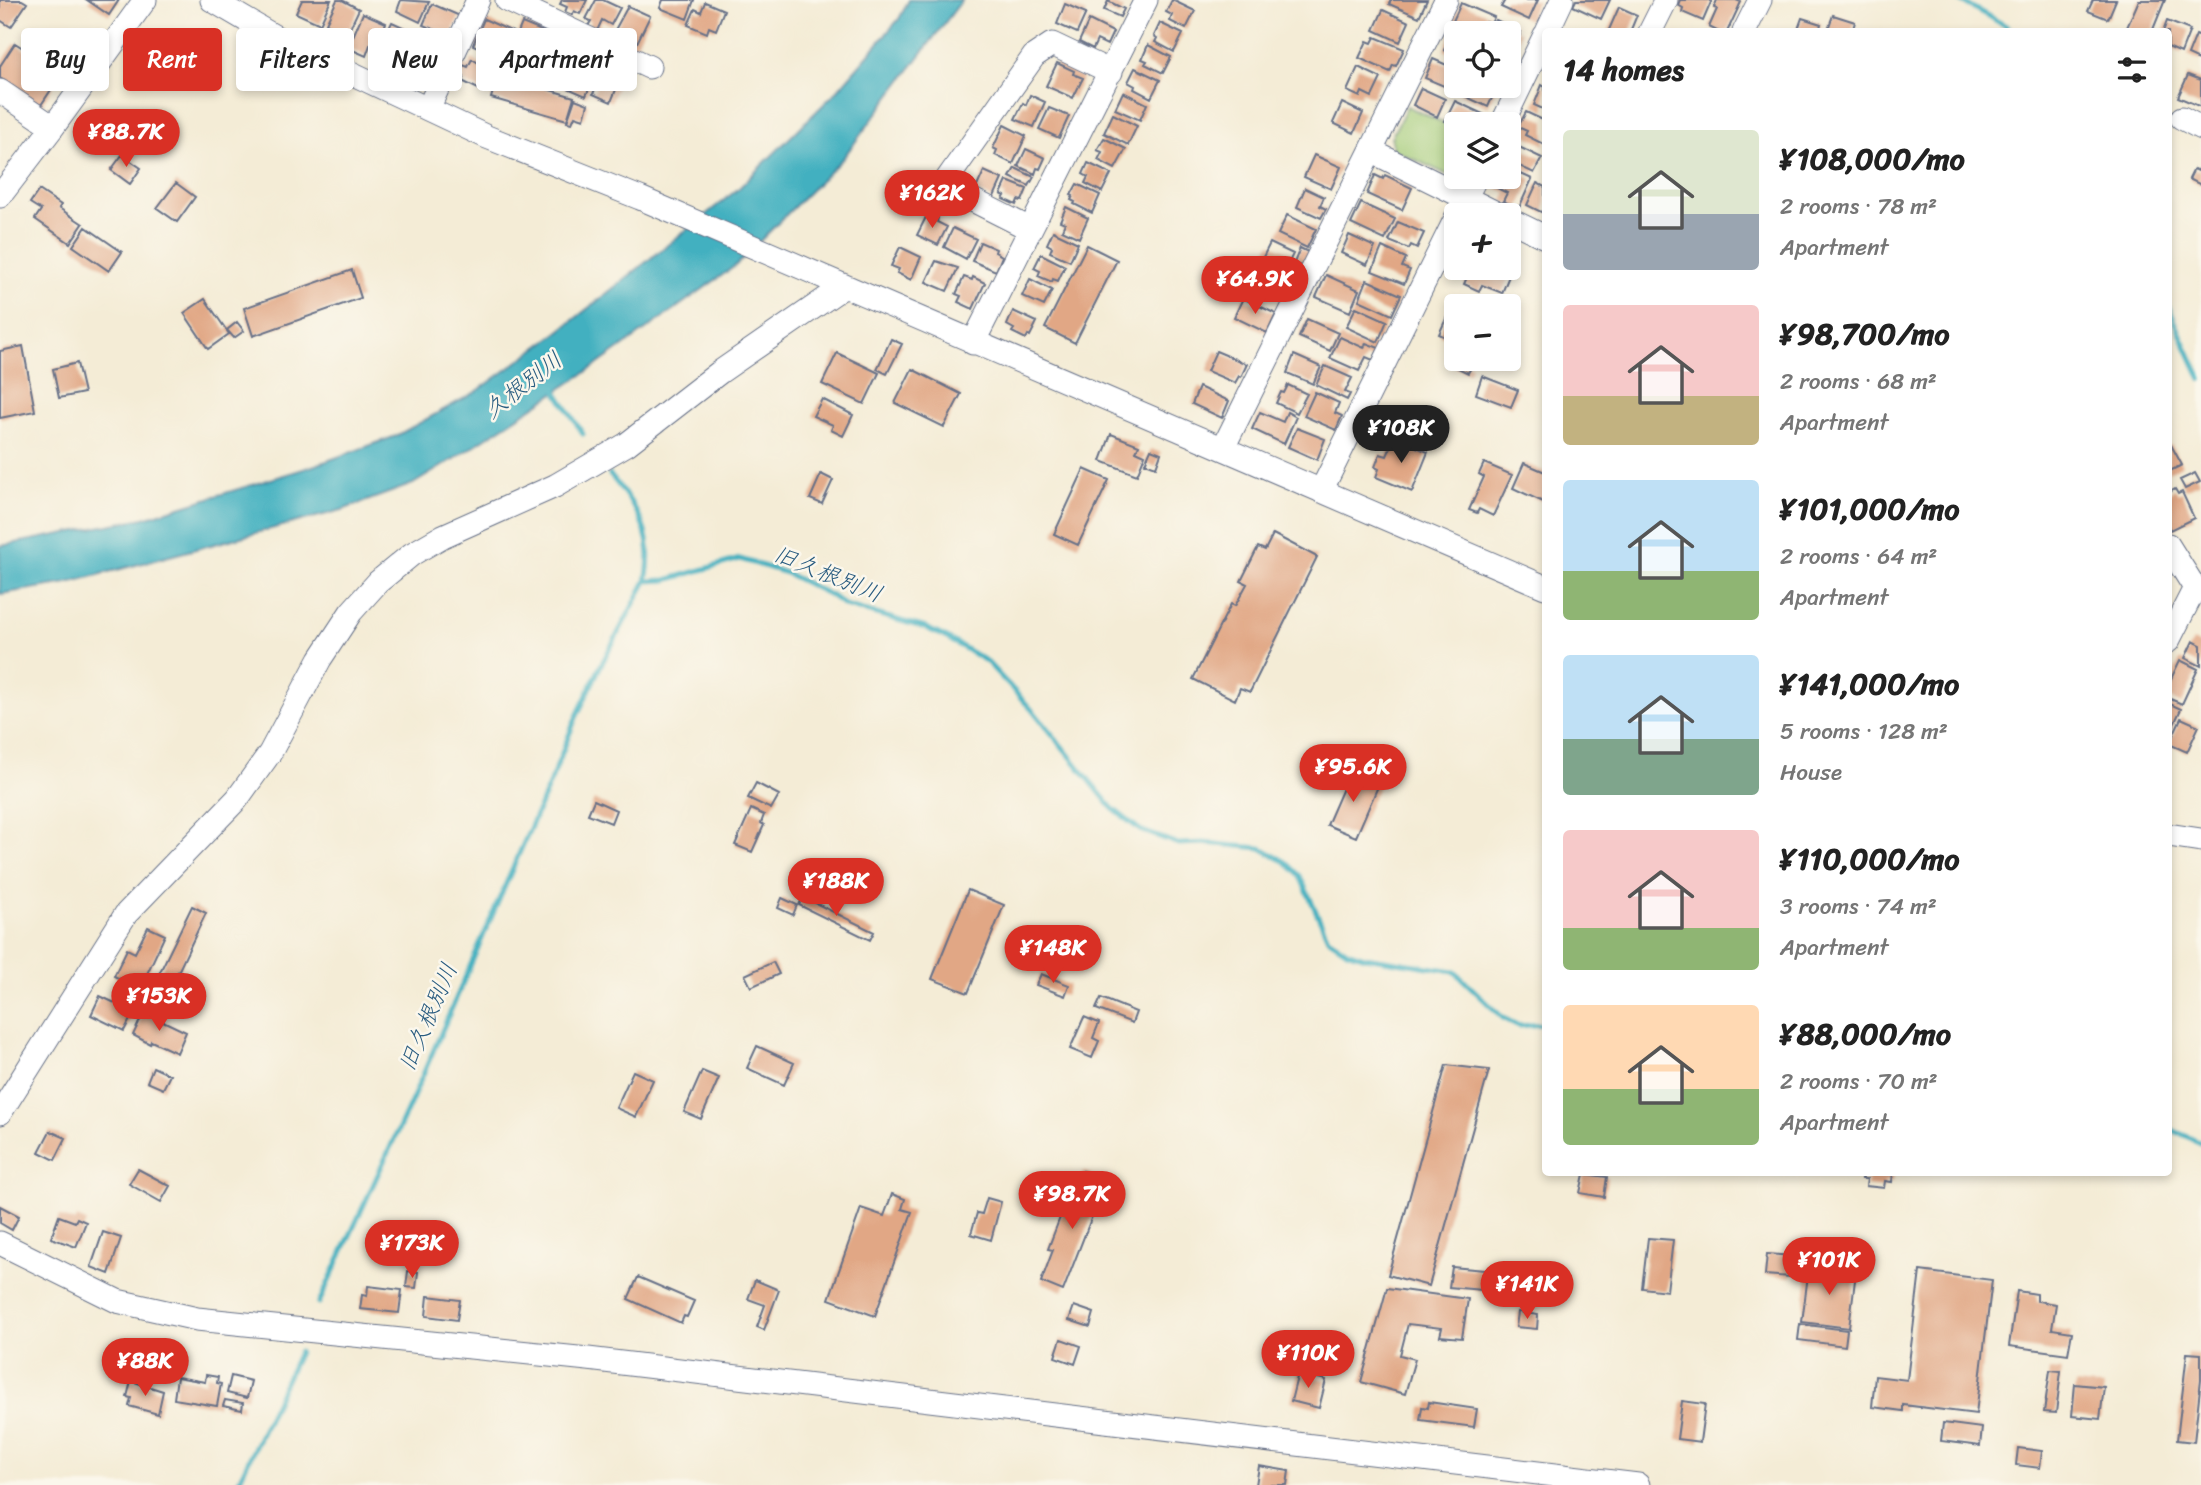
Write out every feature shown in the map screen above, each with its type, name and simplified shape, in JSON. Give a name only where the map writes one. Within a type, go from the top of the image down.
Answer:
[{"type":"street","points":[[0,196],[145,0]]},
{"type":"street","points":[[212,0],[277,38],[487,137],[640,198],[1542,586]]},
{"type":"street","points":[[428,109],[478,0]]},
{"type":"street","points":[[507,0],[649,68]]},
{"type":"street","points":[[973,342],[1146,0]]},
{"type":"street","points":[[1223,448],[1446,0]]},
{"type":"street","points":[[1548,28],[1562,0]]},
{"type":"street","points":[[1652,28],[1665,0]]},
{"type":"street","points":[[1746,28],[1760,0]]},
{"type":"street","points":[[1508,112],[1542,41]]},
{"type":"street","points":[[1030,229],[943,185],[1034,57],[1052,44],[1111,72]]},
{"type":"street","points":[[0,91],[53,127]]},
{"type":"street","points":[[1371,151],[1449,203]]},
{"type":"street","points":[[1521,225],[1542,236]]},
{"type":"street","points":[[1321,491],[1444,242]]},
{"type":"street","points":[[0,1113],[126,914],[237,799],[270,753],[320,659],[351,612],[377,582],[412,554],[443,536],[555,486],[627,444],[720,372],[843,287]]},
{"type":"street","points":[[2172,551],[2195,588],[2172,633]]},
{"type":"street","points":[[2172,836],[2201,840]]},
{"type":"street","points":[[0,1243],[117,1301],[197,1319],[602,1360],[1638,1485]]},
{"type":"green space","points":[[1407,106],[1444,123],[1444,173],[1394,150],[1391,138]]},
{"type":"water","name":"久根別川","points":[[909,0],[962,0],[843,158],[735,266],[594,367],[454,459],[413,484],[342,510],[68,583],[0,594],[0,546],[144,518],[310,467],[396,436],[476,392],[557,333],[738,189],[837,91],[899,19]]},
{"type":"building","points":[[0,0],[22,0],[27,3],[11,27],[0,20]]},
{"type":"building","points":[[87,0],[119,0],[109,15]]},
{"type":"building","points":[[302,0],[331,0],[320,24],[296,13]]},
{"type":"building","points":[[337,0],[359,9],[350,28],[332,28],[326,23]]},
{"type":"building","points":[[401,0],[429,2],[420,22],[397,11]]},
{"type":"building","points":[[562,0],[587,0],[580,14],[574,11],[572,15],[565,12],[567,7],[560,4]]},
{"type":"building","points":[[596,0],[603,0],[620,8],[611,25],[602,20],[598,28],[592,28],[588,26],[591,21],[586,19]]},
{"type":"building","points":[[663,0],[694,0],[687,19],[660,8]]},
{"type":"building","points":[[1172,0],[1195,11],[1186,29],[1170,21],[1172,15],[1166,12]]},
{"type":"building","points":[[1391,0],[1427,0],[1419,17],[1389,4]]},
{"type":"building","points":[[1505,0],[1538,0],[1529,20],[1501,7]]},
{"type":"building","points":[[1576,0],[1610,0],[1601,19],[1573,6]]},
{"type":"building","points":[[1680,0],[1712,0],[1703,21],[1682,12],[1683,8],[1678,5]]},
{"type":"building","points":[[1717,0],[1741,2],[1729,28],[1709,27],[1717,9],[1714,8]]},
{"type":"building","points":[[2093,0],[2116,0],[2108,19],[2088,11]]},
{"type":"building","points":[[2139,0],[2165,0],[2154,28],[2127,28]]},
{"type":"building","points":[[1108,1],[1124,9],[1120,17],[1104,10]]},
{"type":"building","points":[[705,2],[724,10],[716,30],[709,27],[707,33],[688,25],[695,9],[701,12]]},
{"type":"building","points":[[1461,3],[1494,17],[1492,21],[1453,21]]},
{"type":"building","points":[[432,4],[460,16],[455,28],[431,28],[423,25]]},
{"type":"building","points":[[1065,4],[1086,13],[1077,33],[1057,24]]},
{"type":"building","points":[[628,6],[650,16],[637,43],[637,28],[616,28]]},
{"type":"building","points":[[1619,7],[1637,15],[1632,28],[1610,28]]},
{"type":"building","points":[[1383,10],[1409,22],[1400,42],[1374,30]]},
{"type":"building","points":[[363,13],[386,23],[384,28],[368,28],[366,56],[354,51],[354,34]]},
{"type":"building","points":[[1833,15],[1855,22],[1853,28],[1828,28]]},
{"type":"building","points":[[1802,18],[1821,24],[1820,28],[1798,28]]},
{"type":"building","points":[[484,19],[504,28],[480,28]]},
{"type":"building","points":[[1089,20],[1113,32],[1107,45],[1097,40],[1093,49],[1079,42]]},
{"type":"building","points":[[2167,21],[2190,30],[2181,53],[2172,49],[2172,28],[2164,28]]},
{"type":"building","points":[[392,22],[405,28],[389,28]]},
{"type":"building","points":[[522,23],[534,28],[520,28]]},
{"type":"building","points":[[1160,23],[1183,34],[1174,52],[1155,42],[1157,38],[1154,36]]},
{"type":"building","points":[[2196,35],[2201,37],[2201,61],[2188,55]]},
{"type":"building","points":[[1375,37],[1404,49],[1390,72],[1359,58],[1367,41],[1372,43]]},
{"type":"building","points":[[15,43],[21,47],[21,91],[50,91],[41,105],[0,78],[0,66]]},
{"type":"building","points":[[1148,45],[1171,57],[1163,73],[1145,64],[1147,61],[1142,59]]},
{"type":"building","points":[[472,59],[476,61],[476,88],[462,81],[462,67],[463,65],[468,67]]},
{"type":"building","points":[[1433,59],[1444,64],[1444,86],[1425,78]]},
{"type":"building","points":[[1057,63],[1083,78],[1073,98],[1046,86]]},
{"type":"building","points":[[1358,67],[1381,78],[1372,97],[1362,92],[1360,97],[1347,91]]},
{"type":"building","points":[[1135,68],[1160,80],[1151,98],[1134,89],[1135,86],[1128,82]]},
{"type":"building","points":[[2188,75],[2201,80],[2201,107],[2178,97]]},
{"type":"building","points":[[1542,85],[1542,109],[1534,105]]},
{"type":"building","points":[[1421,88],[1445,99],[1437,117],[1413,105]]},
{"type":"building","points":[[493,91],[553,91],[574,97],[567,120],[491,98]]},
{"type":"building","points":[[574,91],[588,91],[586,96]]},
{"type":"building","points":[[594,91],[615,91],[611,102],[593,94]]},
{"type":"building","points":[[1123,92],[1147,104],[1140,120],[1115,109]]},
{"type":"building","points":[[1030,95],[1045,102],[1034,127],[1015,119]]},
{"type":"building","points":[[1469,98],[1492,98],[1488,107]]},
{"type":"building","points":[[575,99],[588,104],[584,119],[575,116],[572,123],[567,122]]},
{"type":"building","points":[[1455,101],[1479,112],[1450,112]]},
{"type":"building","points":[[1342,103],[1363,113],[1354,133],[1333,123]]},
{"type":"building","points":[[1049,108],[1069,116],[1059,138],[1039,129]]},
{"type":"building","points":[[1526,112],[1542,120],[1542,144],[1525,135],[1527,131],[1521,128]]},
{"type":"building","points":[[1113,114],[1137,126],[1128,145],[1104,133]]},
{"type":"building","points":[[1004,125],[1026,136],[1013,164],[995,155],[997,150],[993,148]]},
{"type":"building","points":[[1104,138],[1126,149],[1115,169],[1098,160],[1102,152],[1097,150]]},
{"type":"building","points":[[1521,148],[1542,158],[1534,173],[1521,167]]},
{"type":"building","points":[[1026,149],[1045,158],[1035,174],[1018,166]]},
{"type":"building","points":[[122,155],[141,168],[130,184],[111,170]]},
{"type":"building","points":[[1314,155],[1341,167],[1331,189],[1304,177]]},
{"type":"building","points":[[1088,163],[1111,174],[1102,192],[1085,183],[1088,177],[1083,174]]},
{"type":"building","points":[[2201,165],[2201,185],[2189,179],[2194,169],[2198,171]]},
{"type":"building","points":[[1015,168],[1034,177],[1029,186],[1010,177]]},
{"type":"building","points":[[984,171],[1002,179],[993,199],[975,191]]},
{"type":"building","points":[[1521,174],[1532,179],[1521,204],[1503,201],[1507,193],[1499,189],[1521,189]]},
{"type":"building","points":[[1375,175],[1383,179],[1385,175],[1412,188],[1402,210],[1367,194]]},
{"type":"building","points":[[1007,181],[1027,189],[1022,201],[1018,200],[1016,205],[1003,199],[1005,196],[1001,194]]},
{"type":"building","points":[[176,183],[195,197],[177,222],[157,208]]},
{"type":"building","points":[[1537,183],[1542,186],[1542,212],[1527,205]]},
{"type":"building","points":[[1077,184],[1100,195],[1092,213],[1071,200]]},
{"type":"building","points":[[1305,188],[1324,197],[1320,206],[1326,209],[1321,218],[1297,207]]},
{"type":"building","points":[[39,190],[83,224],[70,243],[35,219],[41,210],[30,203]]},
{"type":"building","points":[[1361,203],[1395,219],[1385,240],[1351,224]]},
{"type":"building","points":[[1066,207],[1088,218],[1079,238],[1062,230],[1065,223],[1060,221]]},
{"type":"building","points":[[928,213],[947,227],[938,245],[917,235]]},
{"type":"building","points":[[1287,215],[1316,229],[1307,248],[1278,234]]},
{"type":"building","points":[[1398,222],[1424,233],[1417,248],[1411,245],[1409,249],[1389,241]]},
{"type":"building","points":[[86,227],[122,252],[109,271],[73,246]]},
{"type":"building","points":[[953,228],[976,239],[966,259],[944,247]]},
{"type":"building","points":[[1053,231],[1078,243],[1070,261],[1050,252],[1052,247],[1047,244]]},
{"type":"building","points":[[1349,235],[1375,247],[1367,265],[1341,253]]},
{"type":"building","points":[[980,242],[996,249],[995,252],[1002,256],[996,271],[972,261]]},
{"type":"building","points":[[1270,243],[1293,254],[1284,272],[1261,261]]},
{"type":"building","points":[[1087,245],[1117,260],[1075,343],[1045,328]]},
{"type":"building","points":[[900,247],[921,257],[911,280],[897,273],[899,269],[891,266]]},
{"type":"building","points":[[1382,247],[1406,258],[1402,267],[1410,270],[1404,284],[1372,271]]},
{"type":"building","points":[[1300,248],[1310,253],[1304,268],[1294,263]]},
{"type":"building","points":[[1041,254],[1065,266],[1058,281],[1053,279],[1052,282],[1038,276],[1040,271],[1034,268]]},
{"type":"building","points":[[936,261],[958,268],[947,291],[926,282]]},
{"type":"building","points":[[352,270],[361,298],[253,336],[244,308]]},
{"type":"building","points":[[1279,274],[1295,282],[1289,294],[1273,286]]},
{"type":"building","points":[[1326,275],[1359,290],[1350,312],[1316,297]]},
{"type":"building","points":[[964,277],[972,280],[973,277],[985,283],[973,309],[958,302],[961,296],[956,294]]},
{"type":"building","points":[[1030,279],[1052,290],[1044,306],[1022,296]]},
{"type":"building","points":[[1367,280],[1401,295],[1392,315],[1359,300]]},
{"type":"building","points":[[1466,280],[1507,280],[1502,293],[1482,285],[1479,291],[1464,284]]},
{"type":"building","points":[[1243,298],[1276,314],[1267,333],[1234,317]]},
{"type":"building","points":[[205,299],[229,334],[208,349],[184,313]]},
{"type":"building","points":[[1356,307],[1387,321],[1378,342],[1346,327]]},
{"type":"building","points":[[1013,311],[1037,322],[1026,339],[1012,332],[1014,329],[1007,325]]},
{"type":"building","points":[[1307,319],[1338,333],[1330,351],[1299,337]]},
{"type":"building","points":[[237,322],[244,331],[234,338],[227,330]]},
{"type":"building","points":[[1444,323],[1444,336],[1439,334]]},
{"type":"building","points":[[1340,337],[1364,348],[1366,343],[1379,348],[1373,360],[1366,357],[1359,371],[1330,358]]},
{"type":"building","points":[[891,339],[902,344],[887,374],[877,369]]},
{"type":"building","points":[[23,346],[35,411],[0,418],[0,351]]},
{"type":"building","points":[[1216,351],[1247,364],[1235,383],[1207,371]]},
{"type":"building","points":[[837,353],[879,373],[864,404],[822,384]]},
{"type":"building","points":[[1294,355],[1321,367],[1313,384],[1287,373]]},
{"type":"building","points":[[77,363],[84,393],[59,398],[53,369]]},
{"type":"building","points":[[1325,366],[1352,378],[1345,392],[1350,394],[1347,400],[1316,385]]},
{"type":"building","points":[[912,369],[961,394],[944,427],[895,403]]},
{"type":"building","points":[[1482,376],[1518,390],[1511,407],[1476,394]]},
{"type":"building","points":[[1288,385],[1307,394],[1297,413],[1276,403]]},
{"type":"building","points":[[1199,387],[1229,401],[1222,418],[1192,404]]},
{"type":"building","points":[[1315,392],[1339,403],[1335,413],[1342,416],[1336,430],[1304,416]]},
{"type":"building","points":[[822,399],[853,415],[843,436],[831,430],[833,425],[813,416]]},
{"type":"building","points":[[1260,412],[1283,422],[1287,412],[1296,417],[1284,444],[1252,429]]},
{"type":"building","points":[[1297,428],[1325,439],[1317,460],[1288,447]]},
{"type":"building","points":[[1111,434],[1139,445],[1136,451],[1145,455],[1137,475],[1101,461]]},
{"type":"building","points":[[1395,438],[1428,452],[1412,492],[1376,477],[1379,469],[1375,467],[1380,454],[1387,456]]},
{"type":"building","points":[[2172,447],[2182,465],[2172,470]]},
{"type":"building","points":[[1151,449],[1161,453],[1156,467],[1145,463]]},
{"type":"building","points":[[1484,463],[1512,475],[1493,516],[1479,509],[1477,513],[1469,510],[1484,477],[1479,474]]},
{"type":"building","points":[[1524,463],[1542,471],[1542,502],[1513,488]]},
{"type":"building","points":[[1084,469],[1109,480],[1078,545],[1054,534]]},
{"type":"building","points":[[2195,473],[2200,482],[2185,489],[2180,480]]},
{"type":"building","points":[[821,474],[833,480],[822,504],[810,499]]},
{"type":"building","points":[[2175,489],[2178,494],[2182,492],[2194,518],[2172,529],[2172,491]]},
{"type":"building","points":[[1273,534],[1317,557],[1250,692],[1240,688],[1235,700],[1193,679],[1231,604],[1235,606],[1247,584],[1241,581],[1258,547],[1265,550]]},
{"type":"building","points":[[2193,641],[2201,645],[2201,666],[2185,658]]},
{"type":"building","points":[[2180,660],[2198,669],[2182,704],[2172,700],[2172,677]]},
{"type":"building","points":[[2172,705],[2181,709],[2172,728]]},
{"type":"building","points":[[2181,718],[2199,726],[2187,752],[2172,745],[2172,738]]},
{"type":"building","points":[[1350,772],[1379,784],[1356,837],[1327,825]]},
{"type":"building","points":[[756,783],[779,795],[771,809],[748,798]]},
{"type":"building","points":[[594,800],[616,810],[611,823],[588,814]]},
{"type":"building","points":[[751,809],[764,815],[761,823],[764,825],[752,852],[735,845]]},
{"type":"building","points":[[968,890],[1004,905],[968,993],[932,979]]},
{"type":"building","points":[[803,897],[874,932],[870,940],[799,905]]},
{"type":"building","points":[[782,898],[797,905],[793,915],[778,908]]},
{"type":"building","points":[[192,906],[206,913],[170,989],[155,982]]},
{"type":"building","points":[[148,927],[165,935],[140,989],[114,976],[127,949],[135,953]]},
{"type":"building","points":[[773,962],[779,974],[751,987],[745,975]]},
{"type":"building","points":[[1041,974],[1069,985],[1065,996],[1036,985]]},
{"type":"building","points":[[100,996],[134,1012],[124,1031],[91,1015]]},
{"type":"building","points":[[1101,998],[1136,1012],[1132,1023],[1096,1009]]},
{"type":"building","points":[[144,1012],[186,1032],[177,1053],[133,1035]]},
{"type":"building","points":[[1084,1017],[1099,1023],[1093,1038],[1099,1041],[1092,1058],[1070,1049]]},
{"type":"building","points":[[757,1046],[794,1063],[784,1085],[747,1068]]},
{"type":"building","points":[[1446,1065],[1489,1070],[1429,1286],[1388,1275]]},
{"type":"building","points":[[153,1067],[170,1075],[163,1089],[147,1082]]},
{"type":"building","points":[[633,1071],[653,1080],[636,1117],[616,1108]]},
{"type":"building","points":[[702,1071],[719,1078],[701,1119],[684,1112]]},
{"type":"building","points":[[50,1131],[66,1138],[55,1160],[39,1152]]},
{"type":"building","points":[[138,1169],[170,1186],[161,1202],[129,1184]]},
{"type":"building","points":[[1083,1171],[1106,1180],[1063,1291],[1041,1282],[1053,1250],[1048,1249],[1064,1207],[1069,1209]]},
{"type":"building","points":[[1584,1176],[1607,1177],[1604,1197],[1580,1193]]},
{"type":"building","points":[[1862,1176],[1893,1176],[1892,1182],[1885,1181],[1884,1188],[1866,1186],[1867,1179],[1862,1179]]},
{"type":"building","points":[[892,1194],[905,1199],[902,1209],[912,1212],[875,1316],[829,1299],[861,1208],[884,1216]]},
{"type":"building","points":[[987,1198],[1001,1202],[991,1240],[971,1234],[977,1213],[982,1214]]},
{"type":"building","points":[[0,1206],[19,1216],[12,1230],[0,1223]]},
{"type":"building","points":[[59,1216],[75,1222],[77,1218],[86,1222],[76,1247],[51,1238]]},
{"type":"building","points":[[103,1232],[121,1238],[109,1274],[91,1267]]},
{"type":"building","points":[[1648,1238],[1673,1240],[1667,1291],[1642,1288]]},
{"type":"building","points":[[1767,1254],[1793,1256],[1791,1277],[1765,1275]]},
{"type":"building","points":[[1452,1267],[1495,1271],[1493,1291],[1449,1287]]},
{"type":"building","points":[[1809,1267],[1856,1272],[1849,1328],[1802,1322]]},
{"type":"building","points":[[408,1271],[418,1272],[416,1288],[406,1287]]},
{"type":"building","points":[[1920,1271],[1992,1280],[1976,1414],[1903,1405],[1903,1411],[1872,1407],[1875,1376],[1907,1380]]},
{"type":"building","points":[[638,1277],[694,1301],[687,1317],[684,1316],[681,1323],[628,1299]]},
{"type":"building","points":[[755,1280],[779,1290],[764,1330],[757,1327],[765,1305],[748,1299]]},
{"type":"building","points":[[368,1286],[402,1290],[399,1313],[360,1309],[362,1295],[367,1296]]},
{"type":"building","points":[[1387,1288],[1468,1299],[1462,1338],[1440,1336],[1442,1328],[1408,1324],[1400,1355],[1415,1359],[1405,1394],[1361,1382]]},
{"type":"building","points":[[2017,1291],[2037,1294],[2037,1301],[2056,1304],[2052,1329],[2072,1332],[2068,1354],[2009,1346]]},
{"type":"building","points":[[428,1296],[460,1300],[457,1320],[426,1316]]},
{"type":"building","points":[[1074,1306],[1094,1313],[1090,1327],[1069,1320]]},
{"type":"building","points":[[1518,1312],[1538,1315],[1537,1329],[1516,1327]]},
{"type":"building","points":[[1800,1324],[1847,1330],[1845,1346],[1798,1340]]},
{"type":"building","points":[[1061,1339],[1081,1346],[1075,1364],[1055,1357]]},
{"type":"building","points":[[2187,1353],[2201,1354],[2194,1442],[2177,1440]]},
{"type":"building","points":[[2050,1370],[2061,1371],[2056,1413],[2044,1412]]},
{"type":"building","points":[[1298,1373],[1326,1380],[1319,1408],[1291,1401]]},
{"type":"building","points":[[206,1375],[218,1377],[217,1383],[221,1384],[217,1406],[174,1399],[177,1377],[205,1382]]},
{"type":"building","points":[[231,1376],[251,1381],[247,1398],[227,1393]]},
{"type":"building","points":[[131,1381],[163,1391],[158,1414],[129,1406],[131,1398],[127,1397]]},
{"type":"building","points":[[2075,1384],[2104,1387],[2100,1419],[2072,1416]]},
{"type":"building","points":[[225,1400],[243,1403],[242,1410],[223,1406]]},
{"type":"building","points":[[1682,1401],[1705,1404],[1700,1442],[1677,1439]]},
{"type":"building","points":[[1429,1402],[1477,1409],[1474,1427],[1420,1420],[1422,1407],[1428,1408]]},
{"type":"building","points":[[1943,1423],[1982,1428],[1980,1446],[1941,1441]]},
{"type":"building","points":[[2018,1448],[2042,1451],[2040,1468],[2016,1465]]},
{"type":"building","points":[[1259,1466],[1289,1471],[1287,1485],[1256,1485]]},
{"type":"waterway","points":[[1959,0],[2008,28]]},
{"type":"waterway","points":[[2172,315],[2201,379]]},
{"type":"waterway","name":"久根別川","points":[[553,386],[583,434]]},
{"type":"waterway","points":[[610,475],[629,499],[642,524],[649,550],[646,581]]},
{"type":"waterway","name":"旧久根別川","points":[[319,1303],[411,1102],[575,720],[646,581],[666,580],[740,559],[786,573],[844,605],[926,628],[947,638],[986,661],[1035,713],[1112,808],[1140,830],[1178,844],[1204,843],[1261,848],[1286,862],[1300,876],[1328,938],[1347,951],[1365,957],[1454,971],[1503,1018],[1519,1026],[1542,1024]]},
{"type":"waterway","name":"旧久根別川","points":[[2172,1130],[2201,1143]]},
{"type":"waterway","name":"旧久根別川","points":[[237,1485],[299,1352]]}]
